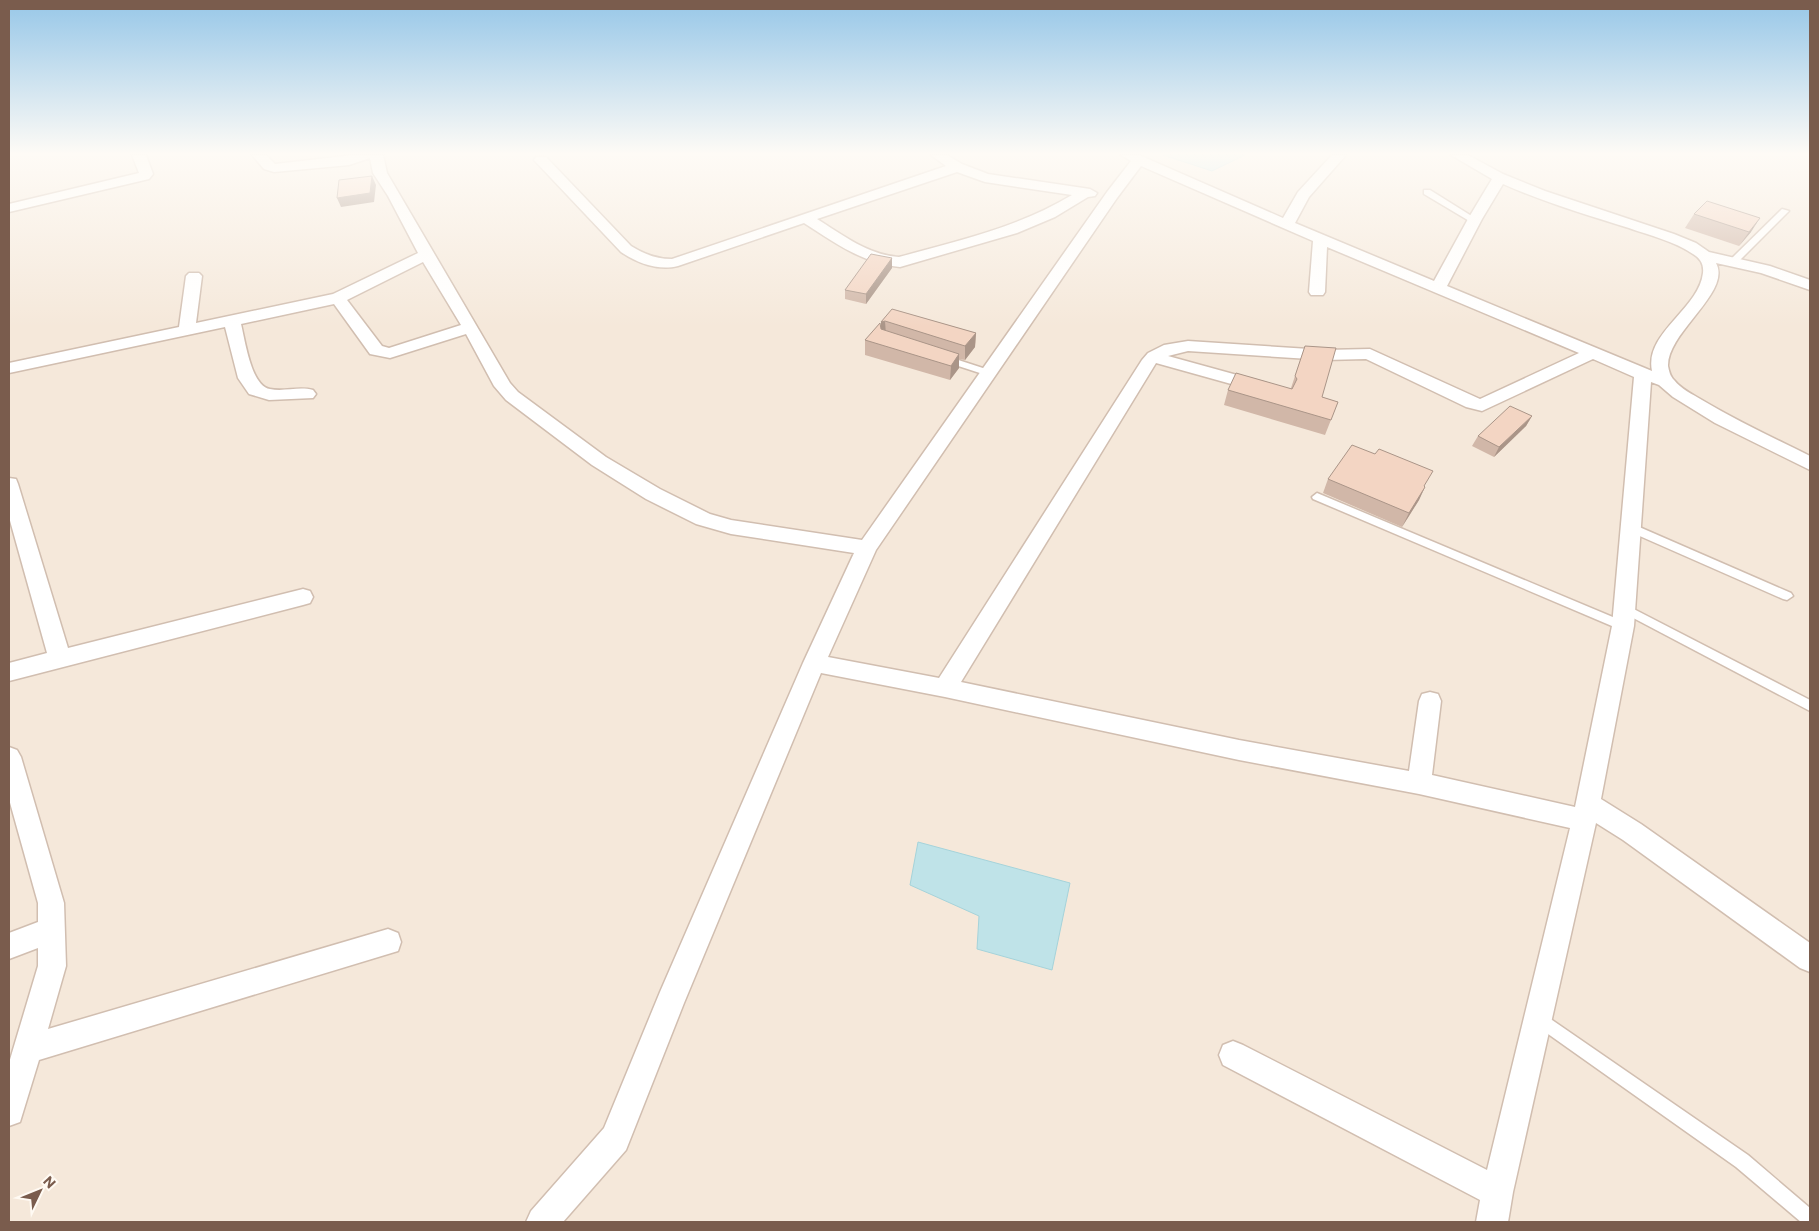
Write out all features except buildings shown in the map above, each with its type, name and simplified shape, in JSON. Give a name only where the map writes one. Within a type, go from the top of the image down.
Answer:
[{"type":"street","points":[[404,212],[426,255],[503,386],[512,396],[599,460],[653,494],[703,518],[731,527],[867,548]]},
{"type":"street","points":[[592,212],[626,249],[639,258],[656,264],[673,263],[822,212]]},
{"type":"street","points":[[805,218],[871,257],[888,262],[900,262],[1012,230],[1053,212]]},
{"type":"street","points":[[542,1222],[615,1139],[670,1002],[814,663],[867,548],[1100,212]]},
{"type":"street","points":[[1257,212],[1653,378],[1672,388],[1709,413],[1810,464]]},
{"type":"street","points":[[1286,225],[1293,212]]},
{"type":"street","points":[[1439,287],[1479,212]]},
{"type":"street","points":[[1596,212],[1682,243],[1706,256],[1734,261],[1810,285]]},
{"type":"street","points":[[1317,292],[1320,238]]},
{"type":"street","points":[[9,368],[338,298],[426,255]]},
{"type":"street","points":[[1492,1222],[1497,1192],[1586,812],[1623,617],[1630,527],[1653,378],[1660,371],[1660,355],[1663,348],[1674,330],[1707,289],[1711,268],[1706,256]]},
{"type":"street","points":[[187,330],[194,276]]},
{"type":"street","points":[[338,298],[376,350],[384,352],[390,353],[470,327]]},
{"type":"street","points":[[232,321],[247,378],[255,390],[269,395],[307,394]]},
{"type":"street","points":[[945,688],[1150,360],[1171,348],[1196,345],[1226,350],[1311,353],[1320,355],[1358,352],[1370,354],[1472,403],[1482,405],[1593,353]]},
{"type":"street","points":[[1154,357],[1272,390]]},
{"type":"street","points":[[9,484],[60,659]]},
{"type":"street","points":[[9,672],[303,597]]},
{"type":"street","points":[[814,663],[945,688],[1240,750],[1586,812],[1632,832],[1810,959]]},
{"type":"street","points":[[1419,783],[1430,701]]},
{"type":"street","points":[[9,757],[51,904],[52,930],[52,966],[9,1111]]},
{"type":"street","points":[[9,946],[52,930]]},
{"type":"street","points":[[28,1049],[388,942]]},
{"type":"street","points":[[1233,1055],[1497,1192]]},
{"type":"lane","points":[[1461,212],[1474,220]]},
{"type":"lane","points":[[1734,261],[1784,212]]},
{"type":"lane","points":[[932,355],[989,373]]},
{"type":"lane","points":[[1317,497],[1623,617],[1810,706]]},
{"type":"lane","points":[[1630,527],[1787,596]]},
{"type":"lane","points":[[1538,1018],[1742,1161],[1810,1219]]},
{"type":"shaded area","points":[[9,212],[1810,212],[1810,1222],[9,1222]]},
{"type":"water","points":[[918,842],[1070,883],[1052,970],[977,949],[979,916],[910,885]]}]
